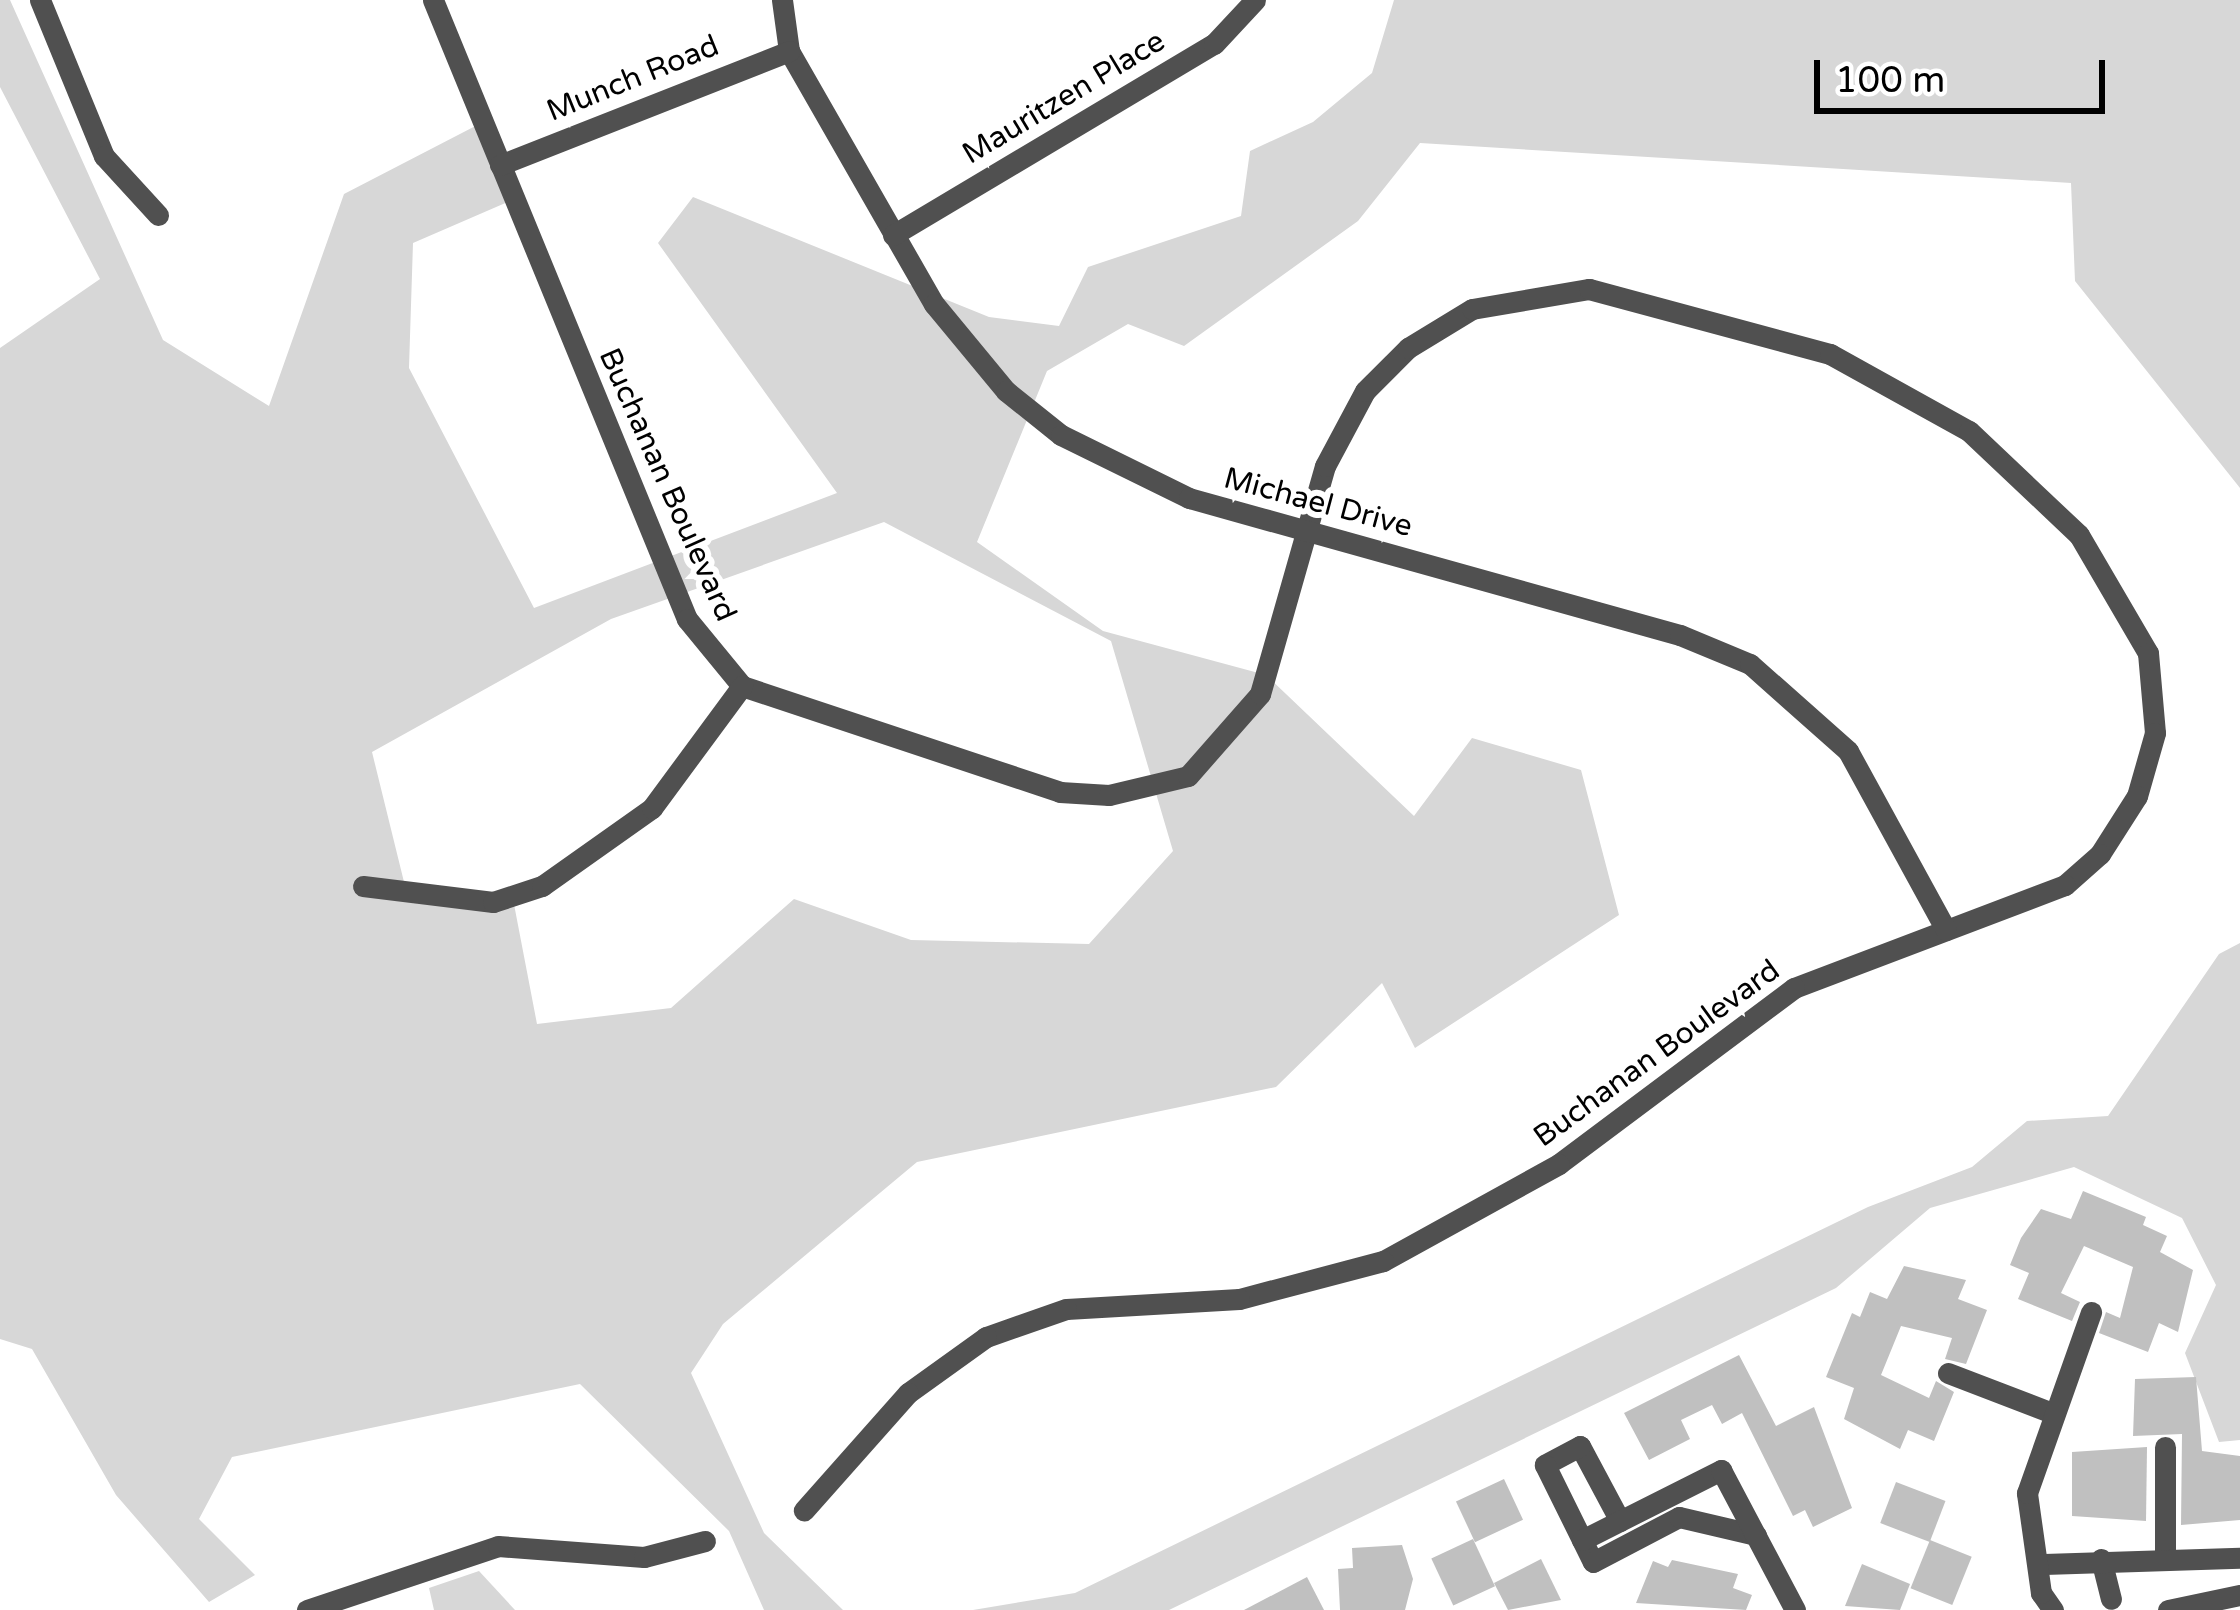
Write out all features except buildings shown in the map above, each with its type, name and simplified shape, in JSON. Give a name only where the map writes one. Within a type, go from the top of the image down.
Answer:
[{"type":"street","points":[[40,0],[104,156],[158,215]]},
{"type":"street","name":"Buchanan Boulevard","points":[[433,0],[687,619],[742,686],[1060,792],[1162,785],[1226,742],[1259,694],[1339,431],[1365,391],[1427,334],[1514,296],[1618,293],[1830,354],[1905,391],[2008,463],[2078,536],[2137,624],[2156,709],[2137,796],[2100,854],[2034,904],[1946,930],[1794,988],[1559,1164],[1383,1261],[1239,1299],[1066,1309],[986,1336],[908,1393],[804,1510]]},
{"type":"street","name":"Michael Drive","points":[[782,0],[789,51],[893,235],[973,356],[1061,435],[1165,490],[1680,635],[1769,676],[1848,751],[1946,930]]},
{"type":"street","name":"Mauritzen Place","points":[[893,235],[1214,44],[1255,0]]},
{"type":"street","name":"Munch Road","points":[[500,165],[789,51]]},
{"type":"street","points":[[363,886],[493,902],[542,886],[652,808],[742,686]]},
{"type":"street","points":[[2042,1604],[2044,1564],[2027,1493],[2091,1312]]},
{"type":"street","points":[[1948,1373],[2052,1413]]},
{"type":"street","points":[[1620,1521],[1580,1446],[1545,1465],[1593,1562],[1679,1517],[1756,1535]]},
{"type":"street","points":[[2165,1447],[2165,1558]]},
{"type":"street","points":[[1582,1540],[1720,1470],[1796,1610]]},
{"type":"street","points":[[1667,1497],[1679,1517]]},
{"type":"street","points":[[307,1610],[498,1546],[644,1557],[705,1541]]},
{"type":"street","points":[[2044,1564],[2240,1558]]},
{"type":"street","points":[[2101,1559],[2110,1599]]},
{"type":"street","points":[[2168,1610],[2240,1595]]},
{"type":"shaded area","points":[[0,0],[10,0],[163,340],[269,406],[344,194],[487,120],[519,197],[413,243],[409,368],[534,608],[837,493],[658,243],[693,197],[989,317],[1059,326],[1088,267],[1241,216],[1250,151],[1313,122],[1372,73],[1394,0],[2240,0],[2240,488],[2075,281],[2071,183],[1420,143],[1358,221],[1184,346],[1128,324],[1047,371],[977,542],[1103,631],[1266,675],[1414,816],[1472,738],[1581,770],[1619,915],[1415,1048],[1382,983],[1276,1087],[917,1162],[723,1324],[691,1373],[764,1533],[843,1610],[764,1610],[729,1531],[580,1384],[232,1457],[199,1519],[255,1575],[209,1602],[116,1495],[32,1349],[0,1339],[0,348],[100,279],[0,87]],"holes":[[[884,522],[1111,641],[1173,851],[1089,944],[911,940],[794,899],[671,1008],[537,1024],[513,899],[405,886],[372,752],[611,619]]]},
{"type":"shaded area","points":[[2240,943],[2240,1440],[2219,1442],[2185,1353],[2216,1285],[2182,1218],[2074,1167],[1930,1208],[1836,1288],[1169,1610],[973,1610],[1075,1593],[1868,1207],[1972,1167],[2027,1121],[2108,1116],[2219,954]]},
{"type":"shaded area","points":[[479,1571],[515,1610],[434,1610],[429,1588]]}]
